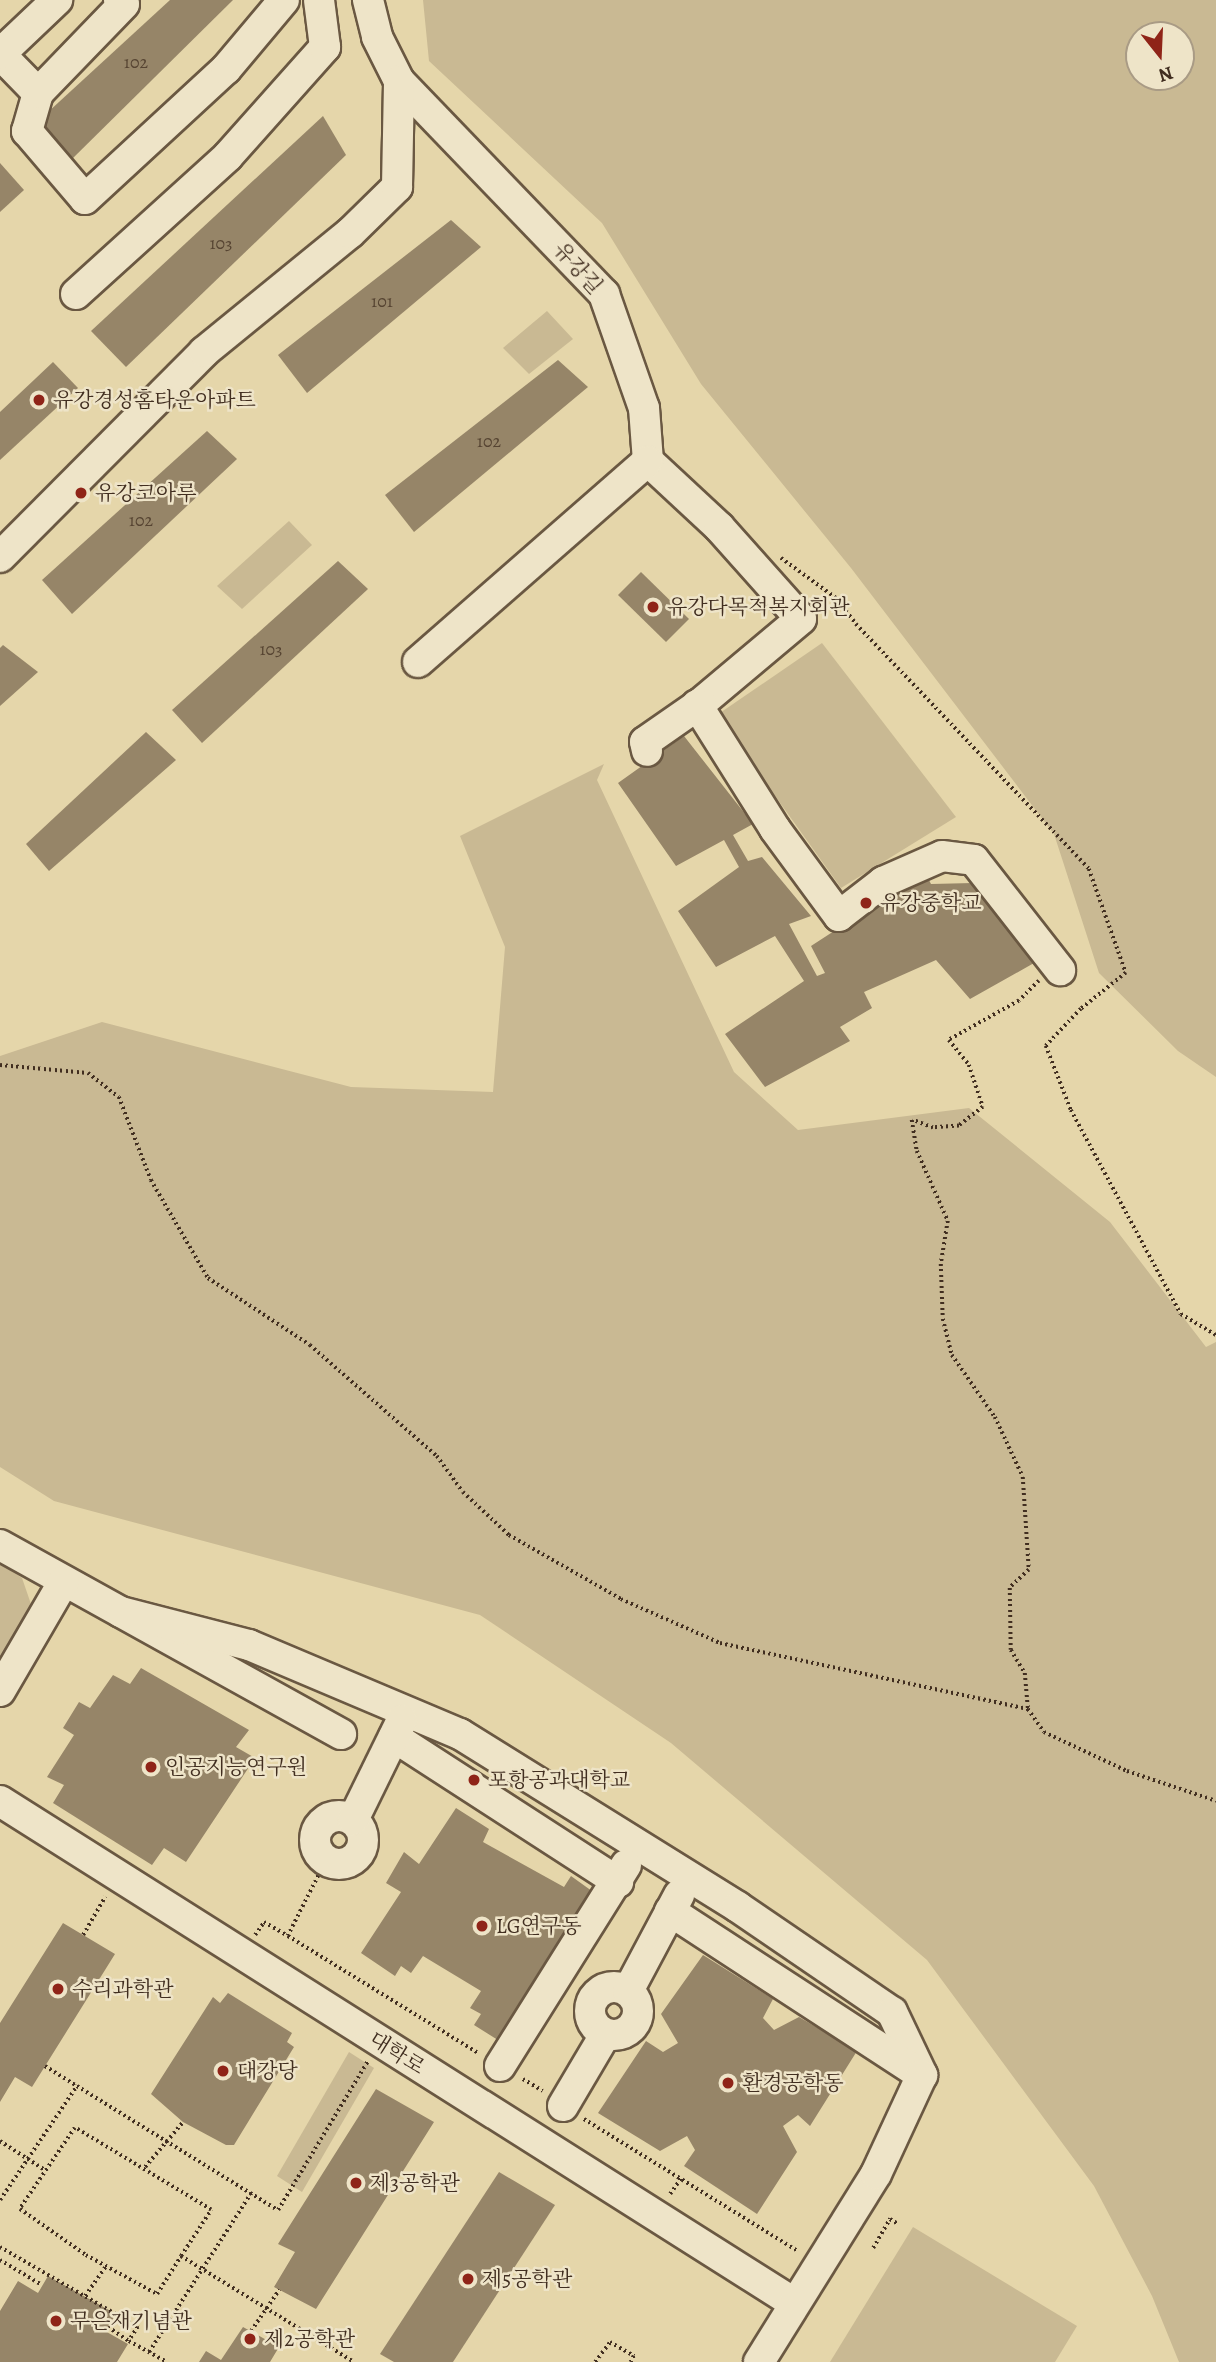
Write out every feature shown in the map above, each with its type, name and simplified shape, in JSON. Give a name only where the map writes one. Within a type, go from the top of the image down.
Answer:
[{"type":"street","points":[[38,93],[0,54],[57,0]]},
{"type":"street","points":[[119,0],[124,4],[38,93],[27,131],[85,199],[226,69],[284,0]]},
{"type":"street","points":[[76,294],[228,156],[325,47],[318,0]]},
{"type":"street","name":"유강길","points":[[368,0],[377,37],[399,81],[604,294],[645,408],[648,461]]},
{"type":"street","points":[[0,557],[204,352],[350,233],[397,187],[399,81]]},
{"type":"street","points":[[418,662],[648,461],[719,527],[791,608],[697,705],[645,742],[647,751]]},
{"type":"street","points":[[697,705],[775,829],[839,916],[883,882],[942,856],[974,860],[1058,967]]},
{"type":"street","points":[[0,1545],[341,1734]]},
{"type":"street","points":[[0,1691],[64,1581]]},
{"type":"street","points":[[121,1612],[248,1645],[460,1734],[637,1843],[892,2012],[922,2075]]},
{"type":"street","points":[[326,1861],[314,1841],[318,1826],[339,1815],[354,1820],[407,1711]]},
{"type":"street","points":[[394,1737],[618,1882]]},
{"type":"street","name":"대학로","points":[[0,1801],[794,2304]]},
{"type":"street","points":[[500,2066],[618,1882],[637,1843]]},
{"type":"street","points":[[564,2106],[606,2035],[590,2017],[591,2001],[611,1987],[628,1991],[689,1877]]},
{"type":"street","points":[[670,1911],[922,2075]]},
{"type":"street","points":[[759,2362],[876,2174],[922,2075]]},
{"type":"path","points":[[1058,967],[1019,1001],[949,1040],[969,1065],[983,1107],[959,1126],[933,1128],[912,1120],[917,1151],[948,1220],[941,1264],[943,1319],[952,1354],[995,1417],[1023,1477],[1029,1570],[1010,1588],[1009,1607],[1012,1650],[1025,1673],[1028,1709],[1044,1732],[1081,1751],[1216,1801]]},
{"type":"path","points":[[0,1065],[88,1073],[119,1097],[151,1180],[208,1278],[310,1345],[437,1456],[463,1492],[509,1535],[621,1599],[720,1643],[1028,1709]]},
{"type":"path","points":[[326,1861],[288,1936],[500,2066]]},
{"type":"path","points":[[83,1935],[117,1875]]},
{"type":"path","points":[[45,2066],[278,2210],[380,2042]]},
{"type":"path","points":[[0,2200],[76,2086]]},
{"type":"path","points":[[537,2087],[819,2264]]},
{"type":"path","points":[[145,2167],[183,2122]]},
{"type":"path","points":[[75,2128],[145,2167],[211,2210],[157,2294],[106,2266],[20,2209],[75,2128]]},
{"type":"path","points":[[0,2141],[45,2170]]},
{"type":"path","points":[[149,2352],[251,2193]]},
{"type":"path","points":[[873,2248],[890,2220],[898,2224]]},
{"type":"path","points":[[0,2247],[138,2327],[129,2341]]},
{"type":"path","points":[[181,2256],[354,2362]]},
{"type":"path","points":[[0,2260],[43,2285]]},
{"type":"path","points":[[85,2296],[106,2266]]},
{"type":"path","points":[[251,2332],[279,2290]]},
{"type":"path","points":[[108,2327],[167,2362]]},
{"type":"path","points":[[595,2362],[610,2342],[634,2357],[631,2362]]},
{"type":"shaded area","points":[[423,0],[1216,0],[1216,1077],[1178,1051],[1099,973],[1054,834],[851,568],[701,384],[602,223],[429,61]]},
{"type":"shaded area","points":[[547,311],[573,339],[529,374],[503,348]]},
{"type":"shaded area","points":[[289,521],[312,545],[242,609],[217,586]]},
{"type":"shaded area","points":[[822,643],[956,817],[841,888],[717,715]]},
{"type":"shaded area","points":[[604,764],[597,780],[734,1072],[798,1130],[969,1108],[1110,1222],[1206,1347],[1216,1342],[1216,2362],[1179,2362],[1152,2296],[1094,2186],[927,1960],[671,1743],[480,1615],[54,1501],[0,1467],[0,1056],[102,1022],[351,1087],[493,1092],[505,947],[460,836]]},
{"type":"shaded area","points":[[0,1563],[22,1578],[32,1607],[0,1677]]},
{"type":"shaded area","points":[[349,2052],[374,2068],[302,2192],[277,2176]]},
{"type":"shaded area","points":[[913,2227],[1077,2326],[1055,2362],[830,2362]]},
{"type":"building","points":[[170,0],[233,0],[70,161],[35,124]]},
{"type":"building","points":[[323,116],[346,155],[126,367],[91,331]]},
{"type":"building","points":[[0,163],[24,190],[0,212]]},
{"type":"building","points":[[451,220],[481,247],[307,393],[278,355]]},
{"type":"building","points":[[558,360],[588,387],[414,532],[385,495]]},
{"type":"building","name":"유강경성홈타운아파트","points":[[53,362],[78,388],[0,460],[0,412]]},
{"type":"building","points":[[207,431],[237,459],[72,614],[42,580]]},
{"type":"building","points":[[338,561],[368,589],[202,743],[172,710]]},
{"type":"building","name":"유강다목적복지회관","points":[[641,572],[689,619],[666,642],[618,595]]},
{"type":"building","points":[[3,645],[38,672],[0,706],[0,648]]},
{"type":"building","points":[[146,732],[176,760],[49,871],[26,844]]},
{"type":"building","points":[[684,736],[753,824],[733,835],[748,861],[762,857],[811,916],[789,924],[817,976],[825,973],[811,946],[925,872],[931,884],[973,883],[1034,963],[970,999],[936,960],[864,992],[872,1008],[840,1027],[850,1041],[765,1087],[725,1034],[804,981],[775,936],[716,967],[678,911],[739,867],[724,840],[676,866],[618,783]]},
{"type":"building","name":"인공지능연구원","points":[[141,1668],[249,1730],[236,1747],[255,1758],[186,1862],[164,1848],[152,1865],[53,1803],[64,1785],[47,1777],[74,1735],[63,1728],[79,1702],[90,1708],[113,1675],[130,1684]]},
{"type":"building","name":"LG연구동","points":[[456,1808],[489,1829],[483,1842],[564,1887],[571,1876],[603,1899],[509,2047],[474,2025],[481,2014],[470,2008],[481,1991],[423,1956],[411,1973],[401,1966],[395,1976],[361,1953],[401,1892],[386,1883],[404,1852],[419,1864]]},
{"type":"building","name":"수리과학관","points":[[63,1923],[115,1954],[32,2087],[15,2077],[0,2102],[0,2023]]},
{"type":"building","name":"환경공학동","points":[[703,1955],[773,1999],[763,2018],[774,2030],[799,2017],[857,2051],[810,2126],[798,2115],[783,2126],[797,2152],[757,2214],[684,2166],[695,2150],[687,2136],[660,2151],[598,2113],[646,2041],[663,2052],[678,2043],[661,2014]]},
{"type":"building","name":"대강당","points":[[228,1993],[292,2033],[287,2042],[294,2047],[234,2145],[226,2145],[183,2122],[151,2094],[213,1997],[220,2003]]},
{"type":"building","name":"제3공학관","points":[[376,2089],[434,2122],[316,2309],[274,2287],[295,2252],[278,2244]]},
{"type":"building","name":"제5공학관","points":[[499,2172],[555,2205],[453,2362],[394,2362],[380,2354]]},
{"type":"building","name":"무은재기념관","points":[[48,2276],[116,2314],[105,2331],[128,2344],[117,2362],[0,2362],[0,2311],[18,2281],[38,2293]]},
{"type":"building","name":"제2공학관","points":[[243,2327],[279,2347],[270,2362],[199,2362],[206,2351],[221,2360]]},
{"type":"place","name":"유강경성홈타운아파트","points":[[39,400]]},
{"type":"place","name":"유강코아루","points":[[81,493]]},
{"type":"place","name":"유강다목적복지회관","points":[[653,607]]},
{"type":"place","name":"유강중학교","points":[[866,903]]},
{"type":"place","name":"인공지능연구원","points":[[151,1767]]},
{"type":"place","name":"포항공과대학교","points":[[474,1780]]},
{"type":"place","name":"LG연구동","points":[[482,1926]]},
{"type":"place","name":"수리과학관","points":[[58,1989]]},
{"type":"place","name":"대강당","points":[[223,2071]]},
{"type":"place","name":"환경공학동","points":[[728,2083]]},
{"type":"place","name":"제3공학관","points":[[356,2183]]},
{"type":"place","name":"제5공학관","points":[[468,2279]]},
{"type":"place","name":"무은재기념관","points":[[56,2321]]},
{"type":"place","name":"제2공학관","points":[[250,2339]]}]
